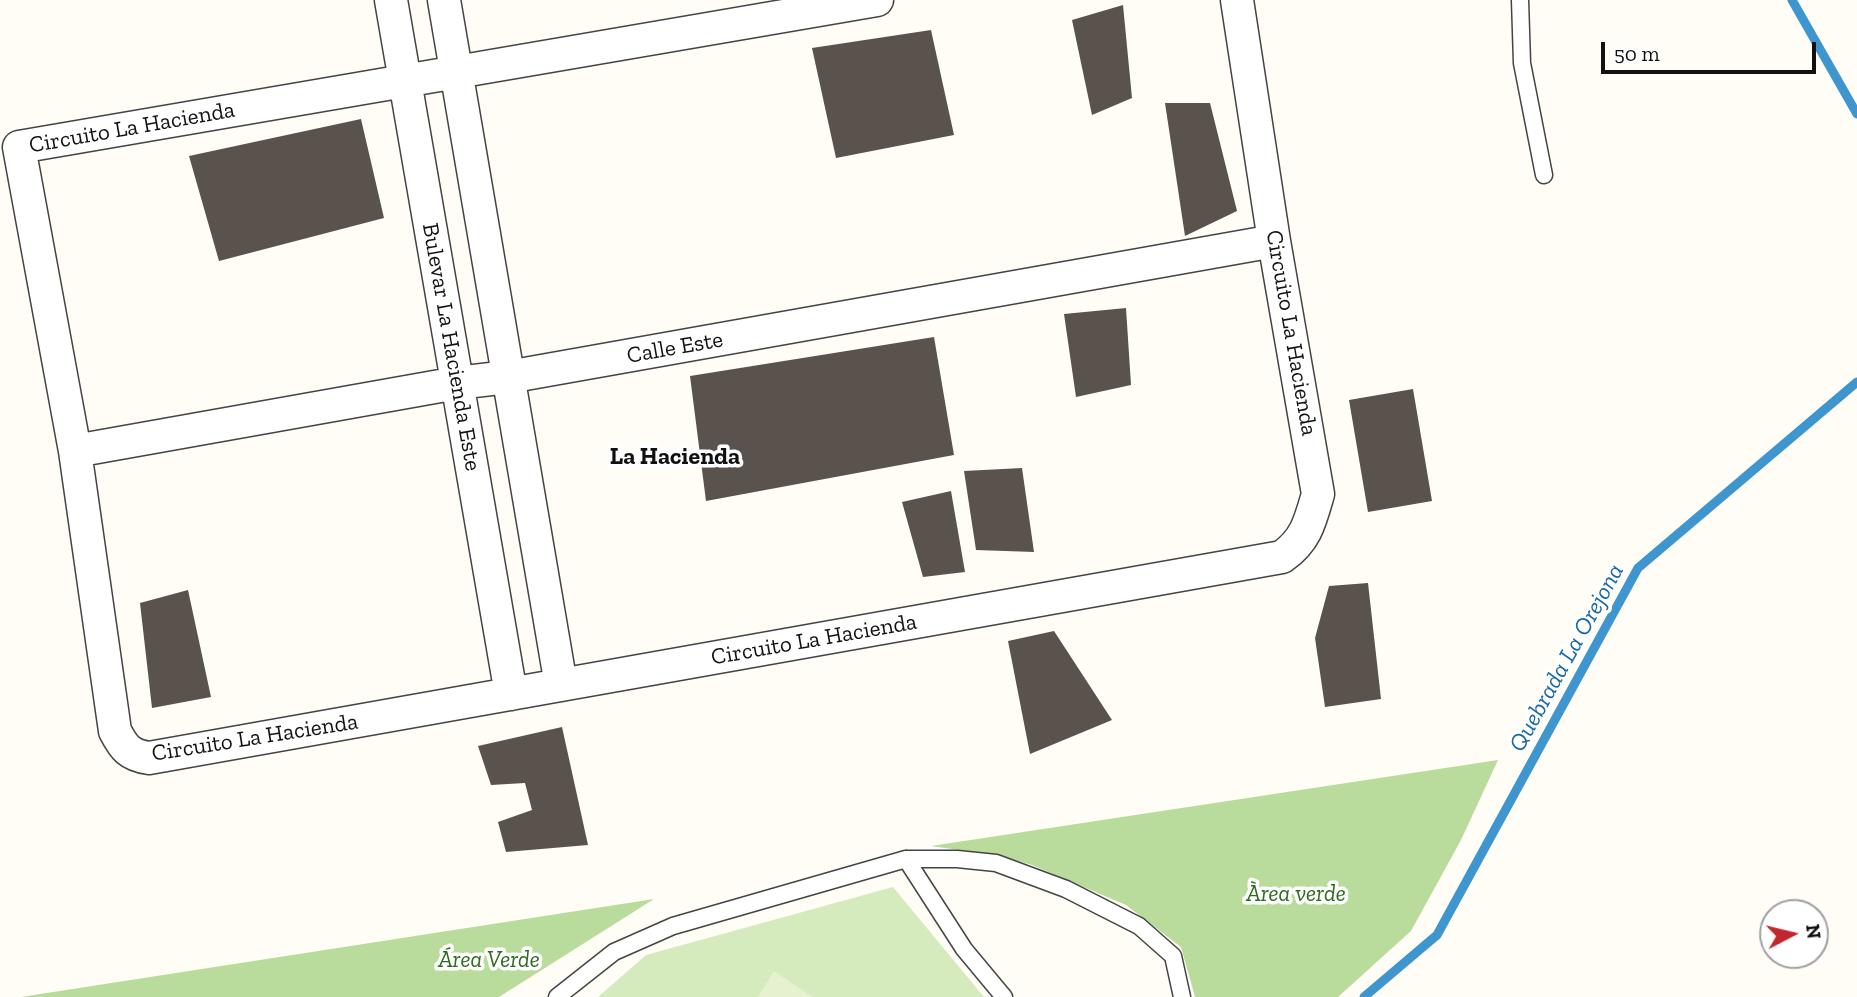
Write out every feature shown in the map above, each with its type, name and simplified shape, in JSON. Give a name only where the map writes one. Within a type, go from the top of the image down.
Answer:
[{"type":"street","name":"Bulevar La Hacienda Este","points":[[391,0],[511,694]]},
{"type":"street","points":[[444,0],[561,685]]},
{"type":"street","name":"Circuito La Hacienda","points":[[877,0],[9,148],[75,451],[115,731],[124,748],[134,756],[149,758],[1282,557],[1298,545],[1310,522],[1318,494],[1274,241],[1237,0]]},
{"type":"street","name":"Calle Este","points":[[75,451],[1274,241]]},
{"type":"lane","points":[[1520,0],[1522,63],[1544,175]]},
{"type":"lane","points":[[906,859],[964,949],[1004,997]]},
{"type":"lane","points":[[557,997],[614,952],[673,926],[906,859],[957,859],[996,863],[1066,888],[1139,926],[1173,956],[1182,997]]},
{"type":"green space","name":"Àrea verde","points":[[1498,760],[1461,840],[1411,931],[1338,997],[1195,997],[1181,947],[1126,905],[1032,865],[1001,856],[931,846]]},
{"type":"green space","points":[[893,887],[984,997],[598,997],[646,955]]},
{"type":"green space","name":"Área Verde","points":[[654,899],[499,997],[21,997]]},
{"type":"green space","points":[[774,971],[813,997],[758,997]]},
{"type":"building","points":[[1123,5],[1132,98],[1092,115],[1072,20]]},
{"type":"building","points":[[931,30],[954,135],[836,158],[812,48]]},
{"type":"building","points":[[1165,103],[1210,103],[1237,211],[1185,236]]},
{"type":"building","points":[[361,119],[384,218],[219,261],[189,156]]},
{"type":"building","points":[[1126,308],[1131,385],[1076,397],[1064,314]]},
{"type":"building","points":[[934,337],[954,455],[706,501],[690,376]]},
{"type":"building","points":[[1413,389],[1432,501],[1368,512],[1349,400]]},
{"type":"building","points":[[1022,468],[1034,552],[976,550],[964,471]]},
{"type":"building","points":[[951,491],[965,572],[923,577],[902,502]]},
{"type":"building","points":[[1368,583],[1381,699],[1325,707],[1315,638],[1329,586]]},
{"type":"building","points":[[188,590],[211,697],[152,708],[140,603]]},
{"type":"building","points":[[1054,631],[1112,720],[1030,754],[1008,641]]},
{"type":"building","points":[[562,727],[588,845],[506,852],[498,822],[532,810],[525,783],[491,785],[478,746]]},
{"type":"waterway","name":"Quebrada La Orejona","points":[[1792,0],[1857,114]]},
{"type":"waterway","name":"Quebrada La Orejona","points":[[1364,997],[1437,935],[1638,568],[1857,382]]},
{"type":"district","name":"La Hacienda","points":[[675,457]]}]
